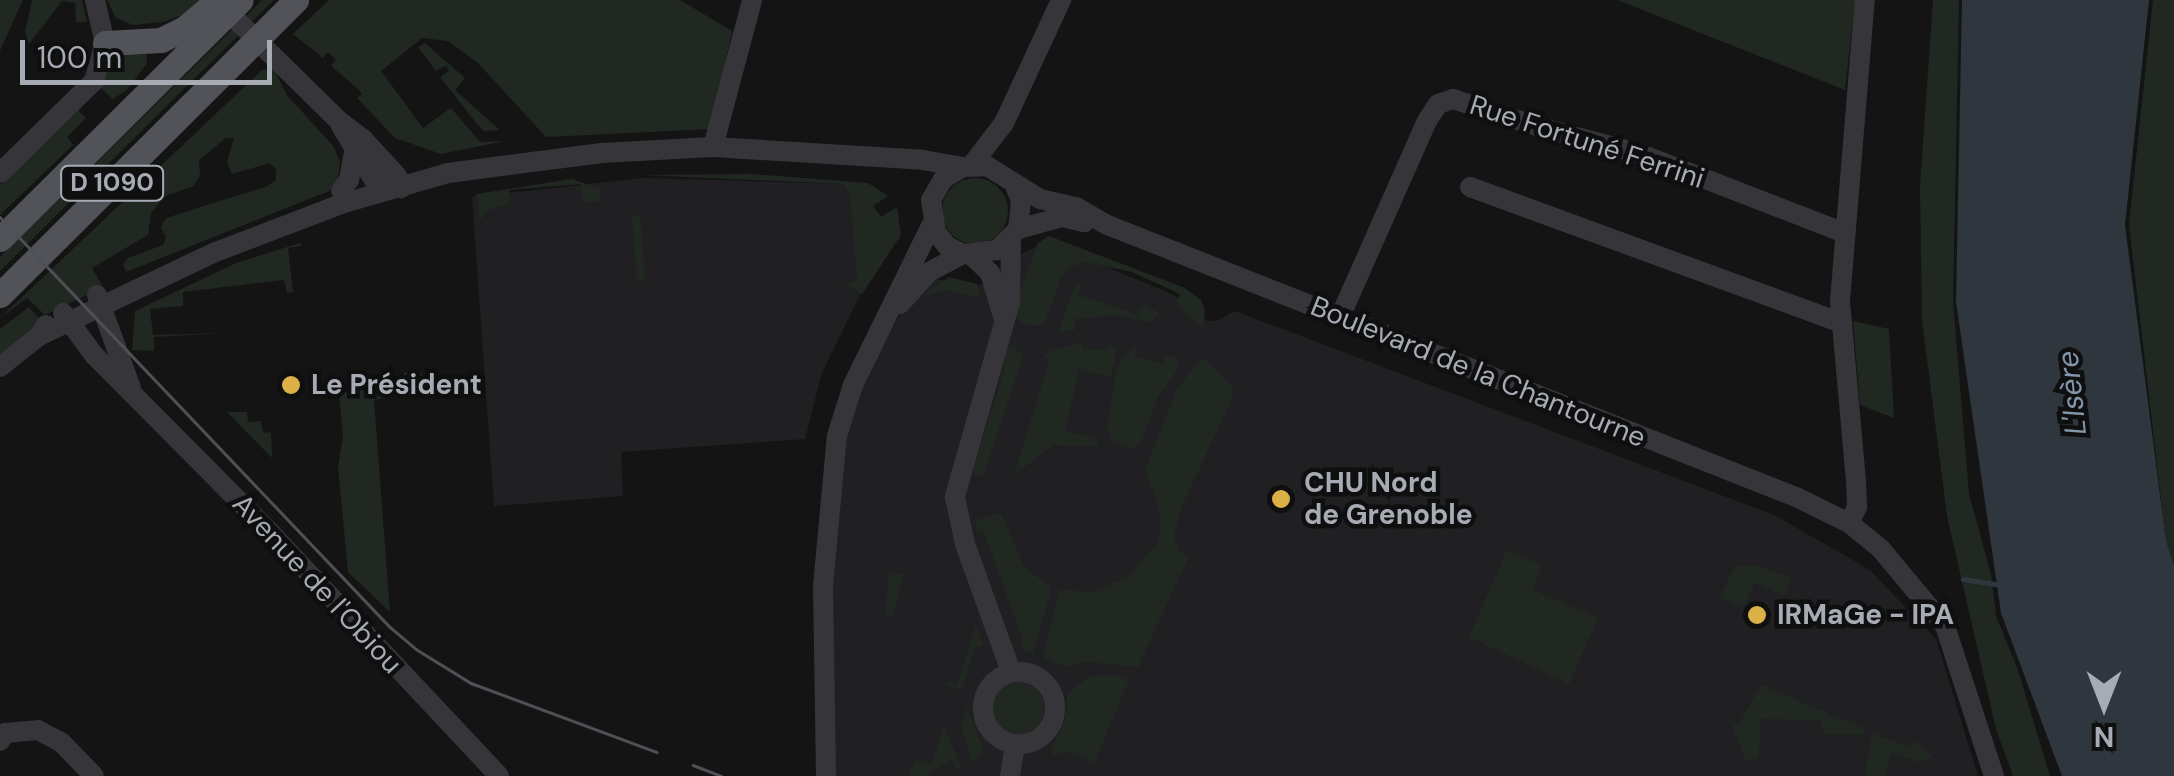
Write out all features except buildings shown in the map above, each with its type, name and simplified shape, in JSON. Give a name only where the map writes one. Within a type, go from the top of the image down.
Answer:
[{"type":"main road","points":[[105,43],[148,43],[194,33],[217,0]]},
{"type":"main road","name":"D 1090","points":[[0,239],[194,33],[240,0]]},
{"type":"main road","name":"D 1090","points":[[0,294],[296,0]]},
{"type":"street","points":[[0,174],[94,81],[105,43],[95,0]]},
{"type":"street","points":[[217,0],[338,120],[364,139],[399,182]]},
{"type":"street","points":[[713,147],[752,0]]},
{"type":"street","points":[[826,776],[823,586],[837,436],[853,385],[932,224],[935,190],[943,179],[967,166],[1004,123],[1061,0]]},
{"type":"street","points":[[1850,523],[1857,507],[1842,323],[1842,232],[1864,0]]},
{"type":"street","name":"Rue Fortuné Ferrini","points":[[1340,317],[1428,121],[1438,104],[1453,98],[1641,154],[1842,232]]},
{"type":"street","points":[[338,120],[376,182]]},
{"type":"street","points":[[1004,123],[1010,182],[1020,201],[1014,234],[1013,286],[955,497],[965,544],[1011,672]]},
{"type":"street","points":[[100,300],[399,182],[602,152],[713,147],[884,158],[986,166],[1010,182]]},
{"type":"street","points":[[340,191],[349,180],[354,151]]},
{"type":"street","points":[[884,158],[924,175],[935,190]]},
{"type":"street","points":[[0,368],[39,336],[47,323],[66,318],[207,241],[340,191],[376,182],[399,182]]},
{"type":"street","name":"Boulevard de la Chantourne","points":[[1010,182],[1040,200],[1076,207],[1105,224],[1796,497],[1850,523],[1880,548],[1946,626],[1994,776]]},
{"type":"street","points":[[1470,187],[1842,323]]},
{"type":"street","name":"Boulevard de la Chantourne","points":[[1014,234],[1062,217],[1105,224]]},
{"type":"street","points":[[932,224],[940,240],[968,255],[990,274],[1003,318]]},
{"type":"street","points":[[890,310],[929,272],[968,255],[998,250],[1014,234]]},
{"type":"street","name":"Avenue de l'Obiou","points":[[100,300],[133,394]]},
{"type":"street","name":"Avenue de l'Obiou","points":[[66,318],[133,394],[272,533],[498,776]]},
{"type":"street","points":[[1011,672],[1038,676],[1054,698],[1050,728],[1039,738],[1015,744],[992,733],[982,710],[990,686],[1011,672]]},
{"type":"street","points":[[0,740],[5,733],[38,730],[61,742],[94,776]]},
{"type":"street","points":[[1010,776],[1015,744]]},
{"type":"shaded area","points":[[0,0],[23,0],[0,51]]},
{"type":"shaded area","points":[[32,0],[82,0],[87,22],[76,22],[75,3],[62,1],[29,44],[25,32]]},
{"type":"shaded area","points":[[107,0],[204,0],[190,12],[163,22],[133,25],[116,18]]},
{"type":"shaded area","points":[[262,0],[274,0],[0,271],[0,257]]},
{"type":"shaded area","points":[[329,0],[680,0],[732,31],[711,129],[546,137],[478,63],[448,41],[422,38],[381,71],[423,128],[451,108],[480,142],[505,141],[441,154],[395,138],[357,98],[362,94],[357,88],[331,66],[336,60],[328,52],[323,58],[293,34]]},
{"type":"shaded area","points":[[1617,0],[1855,0],[1845,90]]},
{"type":"shaded area","points":[[1933,0],[1959,0],[1953,301],[1969,494],[1991,574],[1996,616],[2017,667],[2050,776],[2013,776],[1996,729],[1947,516],[1922,320],[1920,186]]},
{"type":"shaded area","points":[[2153,0],[2174,0],[2174,565],[2166,542],[2129,224]]},
{"type":"shaded area","points":[[425,43],[465,78],[455,90],[500,130],[484,131],[477,124],[440,77],[449,71],[446,65],[436,71],[418,47]]},
{"type":"shaded area","points":[[146,50],[147,63],[127,90],[113,99],[98,86],[116,56]]},
{"type":"shaded area","points":[[262,70],[274,70],[287,95],[334,147],[340,162],[338,178],[329,191],[126,272],[123,265],[128,258],[163,245],[166,237],[161,227],[166,218],[268,186],[276,180],[276,169],[270,163],[232,174],[227,162],[234,138],[226,138],[199,160],[200,176],[193,186],[166,196],[151,213],[148,235],[92,268],[103,287],[45,315],[27,298],[0,318]]},
{"type":"shaded area","points":[[76,108],[86,118],[67,137],[73,145],[0,215],[0,185]]},
{"type":"shaded area","points":[[752,174],[868,183],[888,196],[873,206],[881,217],[897,207],[901,235],[862,294],[844,284],[857,281],[850,195],[844,184],[642,175]]},
{"type":"shaded area","points":[[642,178],[844,184],[873,206],[897,238],[858,299],[821,375],[805,439],[621,452],[623,496],[494,506],[472,197]]},
{"type":"shaded area","points":[[975,178],[999,187],[1008,211],[999,235],[975,244],[951,235],[942,211],[951,187]]},
{"type":"shaded area","points":[[572,179],[600,189],[600,201],[583,202],[580,184],[509,190],[510,204],[489,210],[480,220],[476,194]]},
{"type":"shaded area","points":[[640,215],[645,281],[637,281],[632,216]]},
{"type":"shaded area","points":[[1049,236],[1185,288],[1201,300],[1205,311],[1203,329],[1176,304],[1180,294],[1132,272],[1086,262],[1069,267],[1061,278],[1044,325],[1025,325],[1015,316],[1017,299],[1038,243]]},
{"type":"shaded area","name":"CHU Nord de Grenoble","points":[[1047,242],[1174,295],[1194,320],[1217,321],[1235,311],[1774,515],[1870,570],[1936,639],[1978,776],[827,776],[830,483],[865,376],[909,299],[934,279],[985,285],[1001,279],[1016,256]]},
{"type":"shaded area","points":[[300,243],[301,246],[288,248],[293,292],[287,293],[284,280],[183,292],[183,306],[150,309],[153,335],[226,333],[154,337],[154,351],[132,350],[135,311],[236,263]]},
{"type":"shaded area","points":[[949,277],[977,284],[981,298],[947,290],[922,296]]},
{"type":"shaded area","points":[[1081,283],[1079,295],[1137,315],[1143,304],[1159,313],[1151,322],[1118,315],[1075,319],[1075,330],[1058,332],[1076,284]]},
{"type":"shaded area","points":[[29,307],[42,322],[0,356],[0,329]]},
{"type":"shaded area","points":[[1853,321],[1889,329],[1894,418],[1860,405]]},
{"type":"shaded area","points":[[1082,342],[1082,349],[1107,350],[1108,343],[1117,348],[1111,377],[1079,370],[1065,431],[1097,438],[1097,446],[1053,445],[1014,475],[1050,359],[1044,357],[1050,351]]},
{"type":"shaded area","points":[[1137,346],[1134,356],[1162,364],[1165,354],[1177,358],[1178,369],[1158,397],[1142,440],[1133,449],[1112,441],[1107,428],[1116,372],[1122,358]]},
{"type":"shaded area","points":[[1014,347],[1023,356],[983,477],[972,474],[1005,367],[999,363],[1004,348]]},
{"type":"shaded area","points":[[1205,359],[1233,388],[1231,401],[1181,508],[1174,537],[1180,551],[1189,556],[1138,667],[1087,662],[1066,667],[1043,657],[1060,590],[1091,592],[1127,578],[1157,543],[1161,530],[1158,503],[1145,470],[1177,389]]},
{"type":"shaded area","points":[[404,372],[423,374],[427,394],[404,394]]},
{"type":"shaded area","points":[[386,388],[386,398],[374,400],[390,612],[348,572],[338,467],[343,436],[339,392]]},
{"type":"shaded area","points":[[227,412],[247,412],[248,422],[261,421],[263,433],[271,432],[272,458]]},
{"type":"shaded area","points":[[1001,513],[1024,567],[1052,588],[1033,653],[1023,651],[1023,641],[984,532],[977,532],[976,520]]},
{"type":"shaded area","points":[[1507,550],[1542,565],[1533,590],[1598,618],[1569,684],[1469,637]]},
{"type":"shaded area","points":[[1753,565],[1792,578],[1784,596],[1755,583],[1743,608],[1720,597],[1735,566]]},
{"type":"shaded area","points":[[889,572],[904,574],[892,616],[885,615]]},
{"type":"shaded area","points":[[976,625],[983,645],[975,647],[962,690],[948,686],[947,682],[957,685]]},
{"type":"shaded area","points":[[1089,676],[1130,678],[1094,763],[1066,751],[1055,755],[1051,751],[1066,718],[1067,694]]},
{"type":"shaded area","points":[[1018,682],[1037,689],[1044,708],[1037,727],[1018,734],[999,727],[992,708],[999,689]]},
{"type":"shaded area","points":[[1761,685],[1865,729],[1862,735],[1824,734],[1820,720],[1760,719],[1759,758],[1746,761],[1730,721],[1739,724]]},
{"type":"shaded area","points":[[967,707],[984,752],[972,762],[961,726]]},
{"type":"shaded area","points":[[944,727],[962,768],[958,770],[952,760],[924,776],[909,776],[915,760],[931,765]]},
{"type":"shaded area","points":[[1872,733],[1912,748],[1916,741],[1932,757],[1919,762],[1891,752],[1886,776],[1865,776]]},
{"type":"water","name":"L'Isère","points":[[1962,0],[2149,0],[2125,225],[2166,541],[2174,565],[2174,776],[2062,776],[2001,613],[1956,302]]},
{"type":"waterway","points":[[1963,579],[2000,585]]},
{"type":"tram line","points":[[0,217],[390,627],[416,649],[471,683],[657,752]]},
{"type":"tram line","points":[[693,765],[721,776]]},
{"type":"place","name":"Le Président","points":[[291,385]]},
{"type":"place","name":"CHU Nord de Grenoble","points":[[1281,499]]},
{"type":"place","name":"IRMaGe - IPA","points":[[1757,615]]}]
